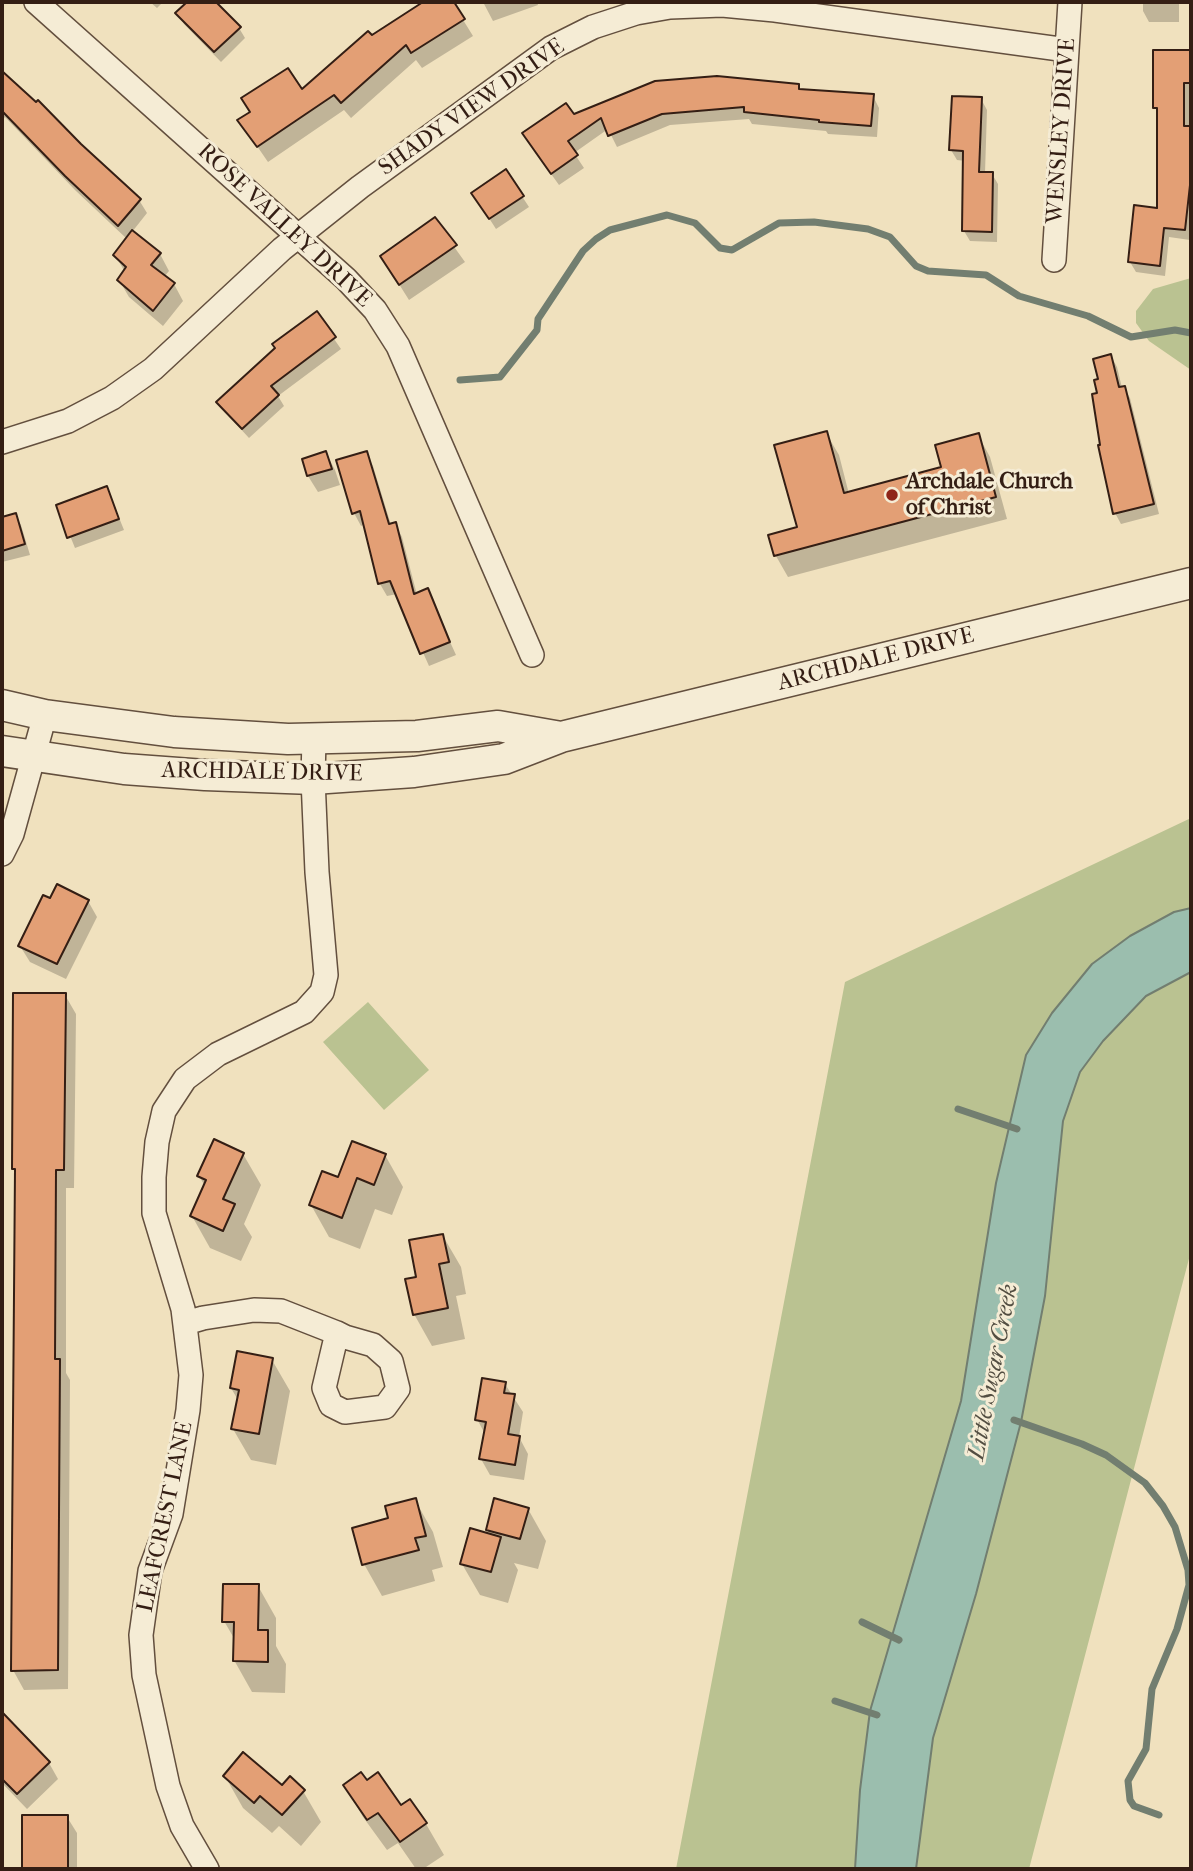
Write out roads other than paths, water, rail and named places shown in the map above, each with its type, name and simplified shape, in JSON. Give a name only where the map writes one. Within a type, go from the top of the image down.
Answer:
[{"type":"street","name":"ROSE VALLEY DRIVE","points":[[36,2],[354,286],[375,310],[398,346],[532,655]]},
{"type":"street","name":"WENSLEY DRIVE","points":[[1054,260],[1070,2]]},
{"type":"street","name":"SHADY VIEW DRIVE","points":[[2,442],[68,421],[112,398],[153,369],[298,236],[360,187],[551,48],[593,27],[636,13],[722,5],[1067,50]]},
{"type":"street","name":"ARCHDALE DRIVE","points":[[2,751],[124,769],[205,775],[313,779],[414,772],[504,759],[561,737],[1191,583]]},
{"type":"street","name":"ARCHDALE DRIVE","points":[[3,711],[174,732],[288,739],[417,736],[498,726],[561,737]]},
{"type":"street","points":[[2,854],[12,834],[45,715]]},
{"type":"street","name":"LEAFCREST LANE","points":[[207,1869],[182,1826],[168,1786],[144,1675],[141,1635],[150,1571],[171,1514],[191,1375],[186,1323],[154,1213],[157,1142],[164,1111],[185,1079],[218,1054],[304,1012],[322,992],[327,975],[317,872],[314,738]]},
{"type":"street","points":[[186,1323],[254,1310],[281,1311],[337,1333]]},
{"type":"water","name":"Little Sugar Creek","points":[[1191,908],[1191,972],[1146,996],[1103,1041],[1080,1072],[1063,1121],[1045,1296],[1021,1422],[976,1594],[933,1738],[916,1869],[855,1869],[860,1790],[870,1711],[961,1401],[996,1183],[1026,1055],[1052,1013],[1092,964],[1130,936],[1174,912]]},
{"type":"waterway","points":[[460,380],[500,377],[537,330],[538,319],[583,251],[596,239],[610,230],[667,215],[695,223],[720,248],[732,250],[779,223],[814,222],[868,229],[890,237],[916,266],[928,271],[986,275],[1019,296],[1088,316],[1131,337],[1175,330],[1191,333]]},
{"type":"waterway","points":[[958,1109],[1017,1129]]},
{"type":"waterway","points":[[1014,1420],[1106,1455],[1145,1483],[1175,1527],[1188,1570],[1189,1585],[1177,1629],[1152,1689],[1146,1749],[1128,1781],[1130,1800],[1134,1806],[1159,1815]]},
{"type":"waterway","points":[[862,1622],[899,1640]]},
{"type":"waterway","points":[[835,1701],[877,1715]]},
{"type":"place","name":"Archdale Church of Christ","points":[[892,495]]}]
